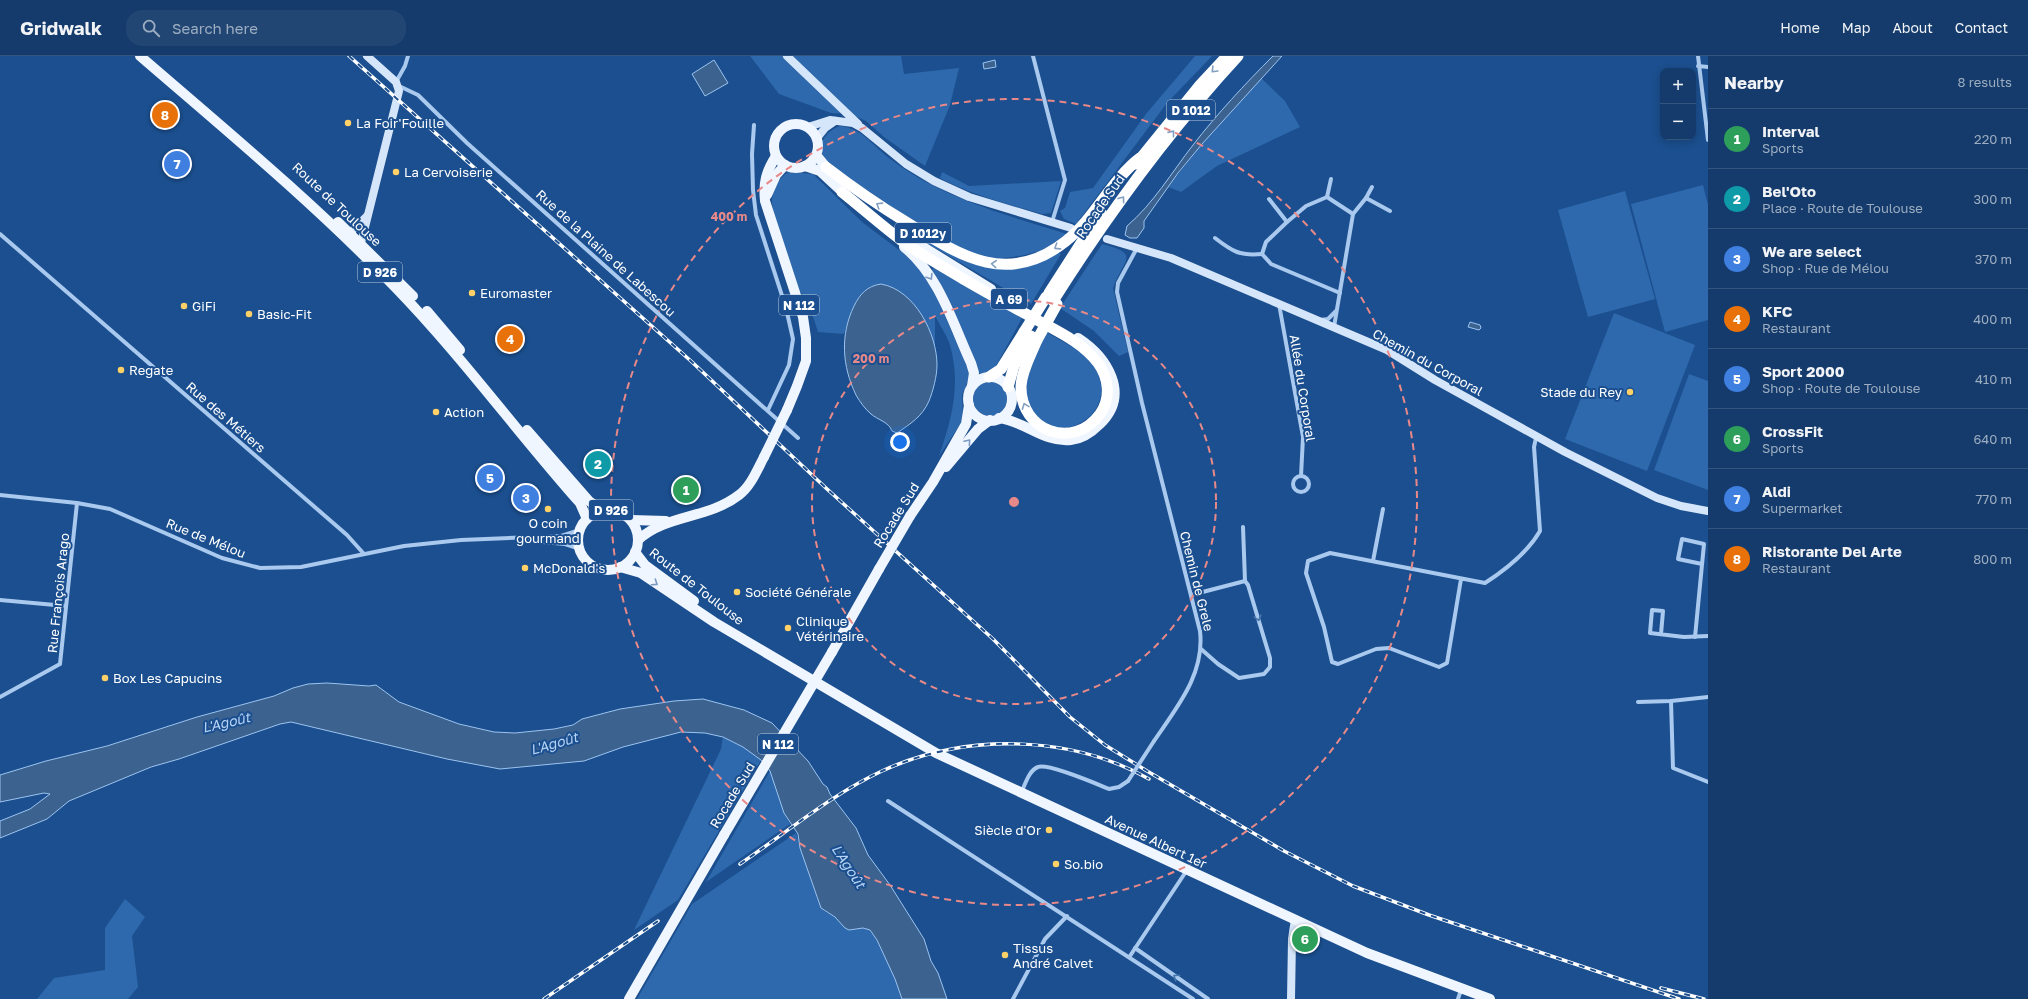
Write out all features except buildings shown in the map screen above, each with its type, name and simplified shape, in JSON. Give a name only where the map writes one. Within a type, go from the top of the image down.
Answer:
[{"type":"highway","name":"Rocade Sud","points":[[1008,387],[1014,366],[1111,198],[1140,158],[1200,84],[1227,56]]},
{"type":"highway","name":"Rocade Sud","points":[[1052,300],[1083,253],[1147,164],[1238,56]]},
{"type":"highway","name":"D 1012y","points":[[826,168],[854,189],[949,250],[972,260],[997,264],[1017,263],[1032,259],[1049,252],[1066,241],[1094,211],[1130,165],[1140,158]]},
{"type":"highway","name":"A 69","points":[[842,192],[901,240],[967,281],[1066,336],[1089,353],[1104,372],[1108,394],[1102,412],[1088,428],[1078,432],[1056,433],[1046,430],[1030,416],[1024,406],[1021,386],[1031,336]]},
{"type":"highway","name":"Rocade Sud","points":[[990,377],[1001,368],[1031,336]]},
{"type":"main road","name":"D 926","points":[[140,56],[260,158],[394,286],[440,337],[580,503],[587,519]]},
{"type":"main road","name":"Route de Toulouse","points":[[151,56],[264,154],[396,277],[444,330],[500,400],[563,472],[589,501],[602,510]]},
{"type":"main road","points":[[794,124],[808,127],[817,138],[818,147],[816,155],[811,162],[805,166],[793,168],[785,165],[776,156],[774,143],[776,135],[781,129],[794,124]]},
{"type":"main road","points":[[816,155],[826,168]]},
{"type":"main road","name":"N 112","points":[[638,540],[648,531],[672,521],[717,508],[739,495],[754,478],[798,386],[806,361],[806,338],[803,317],[765,201],[763,186],[768,169],[776,156]]},
{"type":"main road","points":[[765,201],[769,188],[776,175],[785,165]]},
{"type":"main road","points":[[805,166],[820,171],[874,223],[912,254],[926,270],[936,287],[971,363],[974,373],[968,398],[969,405],[975,415],[995,419],[1005,414],[1011,401],[1008,387],[997,378],[990,377],[977,381],[972,386]]},
{"type":"main road","name":"A 69","points":[[826,168],[852,194],[902,235],[988,287],[1063,328],[1089,346],[1100,356],[1112,376],[1114,399],[1109,411],[1103,421],[1093,431],[1082,437],[1071,440],[1050,438],[1014,422],[995,419]]},
{"type":"main road","name":"Rocade Sud","points":[[629,999],[910,516],[933,482],[966,424],[969,405]]},
{"type":"main road","name":"Rocade Sud","points":[[933,482],[978,429],[995,419]]},
{"type":"main road","name":"D 926","points":[[580,549],[580,530],[587,519],[602,510],[619,512],[631,520],[635,526],[638,540]]},
{"type":"main road","name":"N 112","points":[[631,520],[672,521]]},
{"type":"main road","points":[[580,549],[588,562],[594,566],[606,569],[620,567],[631,558],[635,552],[638,540]]},
{"type":"main road","name":"Route de Toulouse","points":[[635,552],[645,565],[743,639]]},
{"type":"main road","name":"Route de Toulouse","points":[[620,567],[641,573],[714,622],[822,686]]},
{"type":"main road","name":"Avenue Albert 1er","points":[[822,686],[936,753],[1021,793],[1366,953],[1460,994],[1490,999]]},
{"type":"street","points":[[367,56],[397,84]]},
{"type":"street","points":[[360,243],[398,99],[397,84],[408,56]]},
{"type":"street","points":[[787,56],[884,148],[934,181],[969,197],[1071,228]]},
{"type":"street","points":[[1033,56],[1064,180],[1052,223]]},
{"type":"street","points":[[1698,56],[1708,140]]},
{"type":"street","points":[[1698,66],[1708,67]]},
{"type":"street","name":"Rue de la Plaine de Labescou","points":[[397,84],[418,95],[467,143],[798,438]]},
{"type":"street","points":[[808,127],[822,121],[836,120],[853,123],[862,128]]},
{"type":"street","points":[[817,138],[825,128],[836,120]]},
{"type":"street","points":[[754,125],[752,176],[756,215],[786,308],[793,339],[789,365],[768,410]]},
{"type":"street","points":[[1327,197],[1330,179]]},
{"type":"street","points":[[1334,327],[1353,214],[1366,198],[1372,187]]},
{"type":"street","points":[[1327,197],[1353,214]]},
{"type":"street","points":[[1262,254],[1266,242],[1287,222],[1306,206],[1327,197]]},
{"type":"street","points":[[1366,198],[1390,211]]},
{"type":"street","points":[[1269,199],[1287,222]]},
{"type":"street","points":[[350,233],[368,214]]},
{"type":"street","name":"Rue des Métiers","points":[[0,234],[347,535],[364,554]]},
{"type":"street","points":[[1215,238],[1227,248],[1246,256],[1262,254]]},
{"type":"street","name":"Chemin du Corporal","points":[[1106,239],[1171,258],[1387,350],[1536,438],[1652,496],[1681,506],[1708,511]]},
{"type":"street","name":"Chemin de Grele","points":[[1021,793],[1033,770],[1042,766],[1052,768],[1109,789],[1119,787],[1128,781],[1194,678],[1200,660],[1200,631],[1141,399],[1117,292],[1118,283],[1137,248]]},
{"type":"street","points":[[1262,254],[1271,264],[1340,293]]},
{"type":"street","name":"Allée du Corporal","points":[[1278,304],[1303,438],[1302,476]]},
{"type":"street","points":[[1317,320],[1328,318],[1337,309]]},
{"type":"street","points":[[1461,578],[1447,663],[1439,667],[1388,648],[1376,649],[1338,664],[1332,662],[1324,628],[1306,573],[1308,561],[1330,553],[1373,561],[1461,578],[1486,583],[1534,542],[1540,531],[1534,447],[1536,438]]},
{"type":"street","name":"Rue de Mélou","points":[[0,495],[100,506],[121,512],[222,558],[260,568],[302,567],[404,546],[461,540],[564,536],[580,530]]},
{"type":"street","name":"Rue François Arago","points":[[0,697],[60,664],[77,503]]},
{"type":"street","points":[[1373,561],[1383,509]]},
{"type":"street","points":[[1201,649],[1218,664],[1239,678],[1244,679],[1268,671],[1270,667],[1270,658],[1248,585],[1245,581],[1243,527]]},
{"type":"street","name":"Rue de Mélou","points":[[503,538],[565,544],[580,549]]},
{"type":"street","points":[[1694,637],[1702,564],[1704,544],[1682,539],[1678,559],[1702,564]]},
{"type":"street","points":[[1191,595],[1245,581]]},
{"type":"street","points":[[0,600],[66,606]]},
{"type":"street","points":[[1661,634],[1663,611],[1652,610],[1650,633],[1661,634],[1694,637],[1708,636]]},
{"type":"street","points":[[1638,702],[1708,698]]},
{"type":"street","points":[[1671,701],[1673,768],[1708,782]]},
{"type":"street","points":[[888,801],[1130,956],[1193,999]]},
{"type":"street","points":[[1130,956],[1187,870]]},
{"type":"street","points":[[1013,999],[1045,940],[1067,916]]},
{"type":"street","points":[[1291,999],[1292,938],[1295,919]]},
{"type":"street","points":[[1135,948],[1208,999]]},
{"type":"shaded area","points":[[750,56],[901,56],[904,74],[959,68],[950,105],[925,166],[884,137],[866,121],[850,114],[831,113],[779,94]]},
{"type":"shaded area","points":[[1195,56],[1212,56],[1167,103],[1076,224],[1064,219],[1060,211],[1065,208],[1070,192],[1093,188],[1146,114]]},
{"type":"shaded area","points":[[1261,78],[1285,101],[1300,127],[1217,166],[1181,192],[1168,187],[1202,144]]},
{"type":"shaded area","points":[[840,126],[855,130],[867,138],[889,158],[909,172],[952,195],[998,212],[1067,234],[1038,254],[1036,252],[1020,256],[996,258],[973,254],[961,249],[869,192],[831,164],[823,156],[821,146],[824,138],[831,131]]},
{"type":"shaded area","points":[[788,172],[813,174],[862,222],[903,253],[922,270],[932,287],[971,375],[962,395],[963,420],[939,456],[948,428],[954,401],[955,374],[950,345],[939,322],[935,315],[935,351],[930,334],[916,307],[881,284],[866,290],[860,296],[852,310],[844,334],[818,332],[807,298],[799,291],[791,271],[775,220],[772,200],[775,188],[782,177]]},
{"type":"shaded area","points":[[942,172],[969,186],[1061,181],[1051,213],[1042,214],[990,199],[952,184],[940,178]]},
{"type":"shaded area","points":[[1703,185],[1708,205],[1708,320],[1665,332],[1631,204]]},
{"type":"shaded area","points":[[1625,191],[1655,299],[1588,317],[1558,210]]},
{"type":"shaded area","points":[[876,207],[988,267],[1058,252],[1061,254],[1031,304],[920,239]]},
{"type":"shaded area","points":[[1102,244],[1122,251],[1126,255],[1126,259],[1113,288],[1128,352],[1119,356],[1094,331],[1060,308]]},
{"type":"shaded area","points":[[934,268],[1022,318],[996,366],[991,370],[981,374],[978,372],[931,270]]},
{"type":"shaded area","name":"Stade du Rey","points":[[1614,313],[1695,345],[1647,471],[1565,439]]},
{"type":"shaded area","points":[[1046,332],[1071,346],[1083,355],[1093,365],[1101,383],[1100,400],[1097,408],[1085,420],[1065,429],[1049,426],[1040,419],[1033,412],[1026,394],[1026,382],[1030,367]]},
{"type":"shaded area","points":[[1689,374],[1708,381],[1708,490],[1654,470]]},
{"type":"shaded area","points":[[987,382],[993,382],[997,383],[1004,389],[1007,399],[1006,406],[1000,413],[993,416],[987,416],[983,415],[976,409],[973,402],[973,396],[974,392],[980,385]]},
{"type":"shaded area","points":[[723,737],[743,747],[761,760],[678,900],[634,930],[721,749]]},
{"type":"shaded area","points":[[770,771],[784,813],[790,824],[706,882]]},
{"type":"shaded area","points":[[796,833],[817,898],[824,911],[835,917],[845,928],[849,930],[863,928],[869,930],[877,940],[895,979],[902,999],[637,999],[692,904]]},
{"type":"shaded area","points":[[125,899],[145,917],[132,936],[138,987],[128,999],[37,999],[54,978],[105,970],[105,928]]},
{"type":"water","points":[[1273,56],[1282,56],[1202,144],[1178,173],[1144,221],[1144,228],[1137,238],[1130,238],[1125,235],[1127,226],[1154,198],[1202,133],[1252,77]]},
{"type":"water","points":[[714,60],[728,83],[705,96],[692,74]]},
{"type":"water","points":[[995,60],[996,67],[984,69],[983,63]]},
{"type":"water","points":[[881,284],[893,288],[914,304],[928,327],[936,353],[936,374],[929,401],[919,416],[897,433],[892,431],[886,423],[871,414],[861,403],[851,384],[844,350],[846,328],[854,306],[864,291]]},
{"type":"water","points":[[1470,322],[1480,325],[1481,328],[1479,330],[1468,327]]},
{"type":"water","name":"L'Agoût","points":[[327,683],[369,686],[376,685],[399,702],[459,724],[494,732],[515,733],[554,729],[573,725],[582,719],[620,709],[674,701],[703,699],[744,710],[772,723],[808,761],[823,784],[827,787],[830,794],[856,828],[868,855],[890,885],[924,939],[931,961],[938,973],[947,999],[902,999],[895,979],[877,940],[870,930],[863,928],[849,930],[845,928],[835,917],[821,908],[800,848],[798,834],[784,813],[770,771],[761,760],[743,747],[723,737],[705,733],[681,732],[623,747],[584,761],[500,769],[447,759],[291,722],[280,724],[179,759],[151,767],[69,801],[47,819],[0,838],[0,821],[30,809],[50,794],[44,793],[0,802],[0,775],[46,761],[107,746],[197,717],[274,696],[293,688],[308,684]]},
{"type":"railway","points":[[349,56],[692,362],[827,489],[993,639],[1070,717],[1105,745],[1284,851],[1353,886],[1429,915],[1679,999]]},
{"type":"railway","points":[[740,864],[827,802],[863,780],[914,759],[947,750],[982,745],[1017,744],[1051,747],[1085,753],[1118,764],[1149,779]]},
{"type":"railway","points":[[544,999],[658,921]]},
{"type":"railway","points":[[1661,988],[1704,999]]},
{"type":"place","name":"Ristorante Del Arte","points":[[165,115]]},
{"type":"place","name":"La Foir'Fouille","points":[[348,123]]},
{"type":"place","name":"Aldi","points":[[177,164]]},
{"type":"place","name":"La Cervoiserie","points":[[396,172]]},
{"type":"place","name":"Euromaster","points":[[472,293]]},
{"type":"place","name":"GiFi","points":[[184,306]]},
{"type":"place","name":"Basic-Fit","points":[[249,314]]},
{"type":"place","name":"KFC","points":[[510,339]]},
{"type":"place","name":"Regate","points":[[121,370]]},
{"type":"place","name":"Stade du Rey","points":[[1630,392]]},
{"type":"place","name":"Action","points":[[436,412]]},
{"type":"place","name":"Bel'Oto","points":[[598,464]]},
{"type":"place","name":"Sport 2000","points":[[490,478]]},
{"type":"place","name":"Interval","points":[[686,490]]},
{"type":"place","name":"We are select","points":[[526,498]]},
{"type":"place","name":"O coin gourmand","points":[[548,509]]},
{"type":"place","name":"McDonald's","points":[[525,568]]},
{"type":"place","name":"Société Générale","points":[[737,592]]},
{"type":"place","name":"Clinique Vétérinaire","points":[[788,628]]},
{"type":"place","name":"Box Les Capucins","points":[[105,678]]},
{"type":"place","name":"Siècle d'Or","points":[[1049,830]]},
{"type":"place","name":"So.bio","points":[[1056,864]]},
{"type":"place","name":"CrossFit","points":[[1305,939]]},
{"type":"place","name":"Tissus André Calvet","points":[[1005,955]]}]
